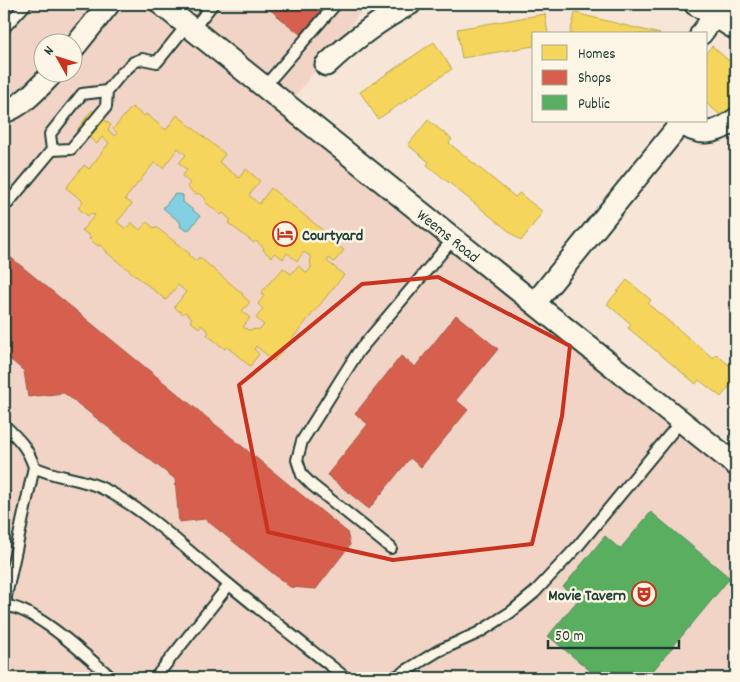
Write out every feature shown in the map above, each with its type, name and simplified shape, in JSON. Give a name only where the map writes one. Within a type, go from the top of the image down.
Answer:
[{"type":"street","points":[[82,38],[109,4]]},
{"type":"street","name":"Weems Road","points":[[161,4],[736,465]]},
{"type":"street","points":[[326,65],[372,26],[410,4]]},
{"type":"street","points":[[695,4],[720,9],[736,29]]},
{"type":"street","points":[[703,32],[720,9]]},
{"type":"street","points":[[4,112],[13,109],[45,82]]},
{"type":"street","points":[[534,303],[680,122],[699,132],[727,133],[736,119]]},
{"type":"lane","points":[[4,28],[26,4]]},
{"type":"lane","points":[[52,150],[71,149],[106,106],[107,91],[121,74],[134,62],[142,59],[156,62],[213,4]]},
{"type":"lane","points":[[264,87],[336,4]]},
{"type":"lane","points":[[4,196],[8,203],[52,150],[50,134],[82,94],[107,91]]},
{"type":"lane","points":[[391,548],[312,485],[302,474],[297,460],[302,441],[358,352],[454,238]]},
{"type":"lane","points":[[394,678],[438,651],[478,633],[511,612],[534,593],[578,546],[681,421]]},
{"type":"lane","points":[[4,425],[29,453],[34,467],[5,606],[31,614],[67,640],[112,678]]},
{"type":"lane","points":[[34,467],[45,472],[90,482],[146,515],[229,585],[346,678]]},
{"type":"lane","points":[[155,678],[229,585]]},
{"type":"highlighted area","points":[[438,277],[570,346],[562,416],[532,544],[393,560],[268,532],[239,385],[362,284]]},
{"type":"shaded area","points":[[4,4],[367,4],[287,107],[736,462],[736,678],[4,678]]},
{"type":"water","points":[[175,194],[183,195],[183,202],[200,216],[190,229],[185,230],[180,226],[181,223],[163,208]]},
{"type":"building: Homes","points":[[575,13],[652,32],[570,32]]},
{"type":"building: Homes","points":[[545,14],[548,32],[532,32],[532,46],[462,58],[457,29]]},
{"type":"building: Homes","points":[[434,42],[452,69],[378,119],[360,92]]},
{"type":"building: Homes","points":[[712,46],[736,67],[736,104],[724,118],[708,105],[708,51]]},
{"type":"building: Homes","name":"Courtyard","points":[[132,107],[144,116],[146,114],[166,130],[177,115],[225,154],[219,162],[239,178],[246,169],[260,181],[249,195],[259,204],[271,188],[331,237],[328,241],[332,244],[333,242],[344,250],[334,262],[329,258],[327,261],[344,275],[274,361],[256,346],[254,349],[259,354],[250,366],[227,347],[225,349],[207,335],[209,332],[201,325],[199,328],[190,321],[192,318],[185,312],[183,314],[174,307],[186,292],[178,285],[166,300],[106,252],[100,245],[98,246],[89,239],[91,237],[82,230],[95,215],[91,213],[88,216],[78,208],[83,201],[66,188],[84,165],[89,169],[109,143],[102,137],[97,144],[78,128],[92,110],[111,125],[108,130],[115,136],[117,133],[113,129]],"holes":[[[178,148],[186,155],[179,163],[187,170],[182,176],[190,183],[187,187],[196,195],[198,193],[206,199],[204,201],[221,215],[223,213],[231,220],[228,223],[254,243],[256,241],[271,257],[275,253],[283,259],[287,253],[297,261],[304,252],[310,256],[311,268],[307,273],[298,266],[291,274],[283,268],[261,293],[264,296],[258,304],[263,309],[256,318],[264,325],[260,329],[248,330],[243,327],[250,318],[242,311],[250,302],[199,257],[196,261],[190,254],[147,222],[140,230],[131,222],[126,229],[117,222],[132,204],[125,199],[155,162],[163,168]]]},
{"type":"building: Homes","points":[[428,120],[452,139],[449,143],[515,197],[519,193],[543,212],[521,241],[427,165],[429,162],[408,145]]},
{"type":"building: Homes","points":[[627,280],[651,300],[648,304],[713,358],[716,354],[736,371],[736,378],[721,397],[699,380],[696,384],[628,328],[631,324],[607,304]]},
{"type":"building: Shops","points":[[263,4],[326,4],[301,35]]},
{"type":"building: Shops","points":[[4,252],[347,532],[350,545],[316,589],[290,587],[205,519],[179,522],[175,479],[64,393],[28,397],[24,371],[4,354]]},
{"type":"building: Shops","points":[[456,315],[498,349],[456,400],[468,410],[421,467],[410,458],[369,509],[327,475],[368,424],[355,414],[401,356],[415,367]]},
{"type":"building: Public","name":"Movie Tavern","points":[[651,512],[730,578],[647,678],[599,678],[548,636],[578,600],[563,587],[605,536],[620,549]]},
{"type":"place","name":"Courtyard","points":[[285,234]]},
{"type":"place","name":"Movie Tavern","points":[[644,594]]}]
